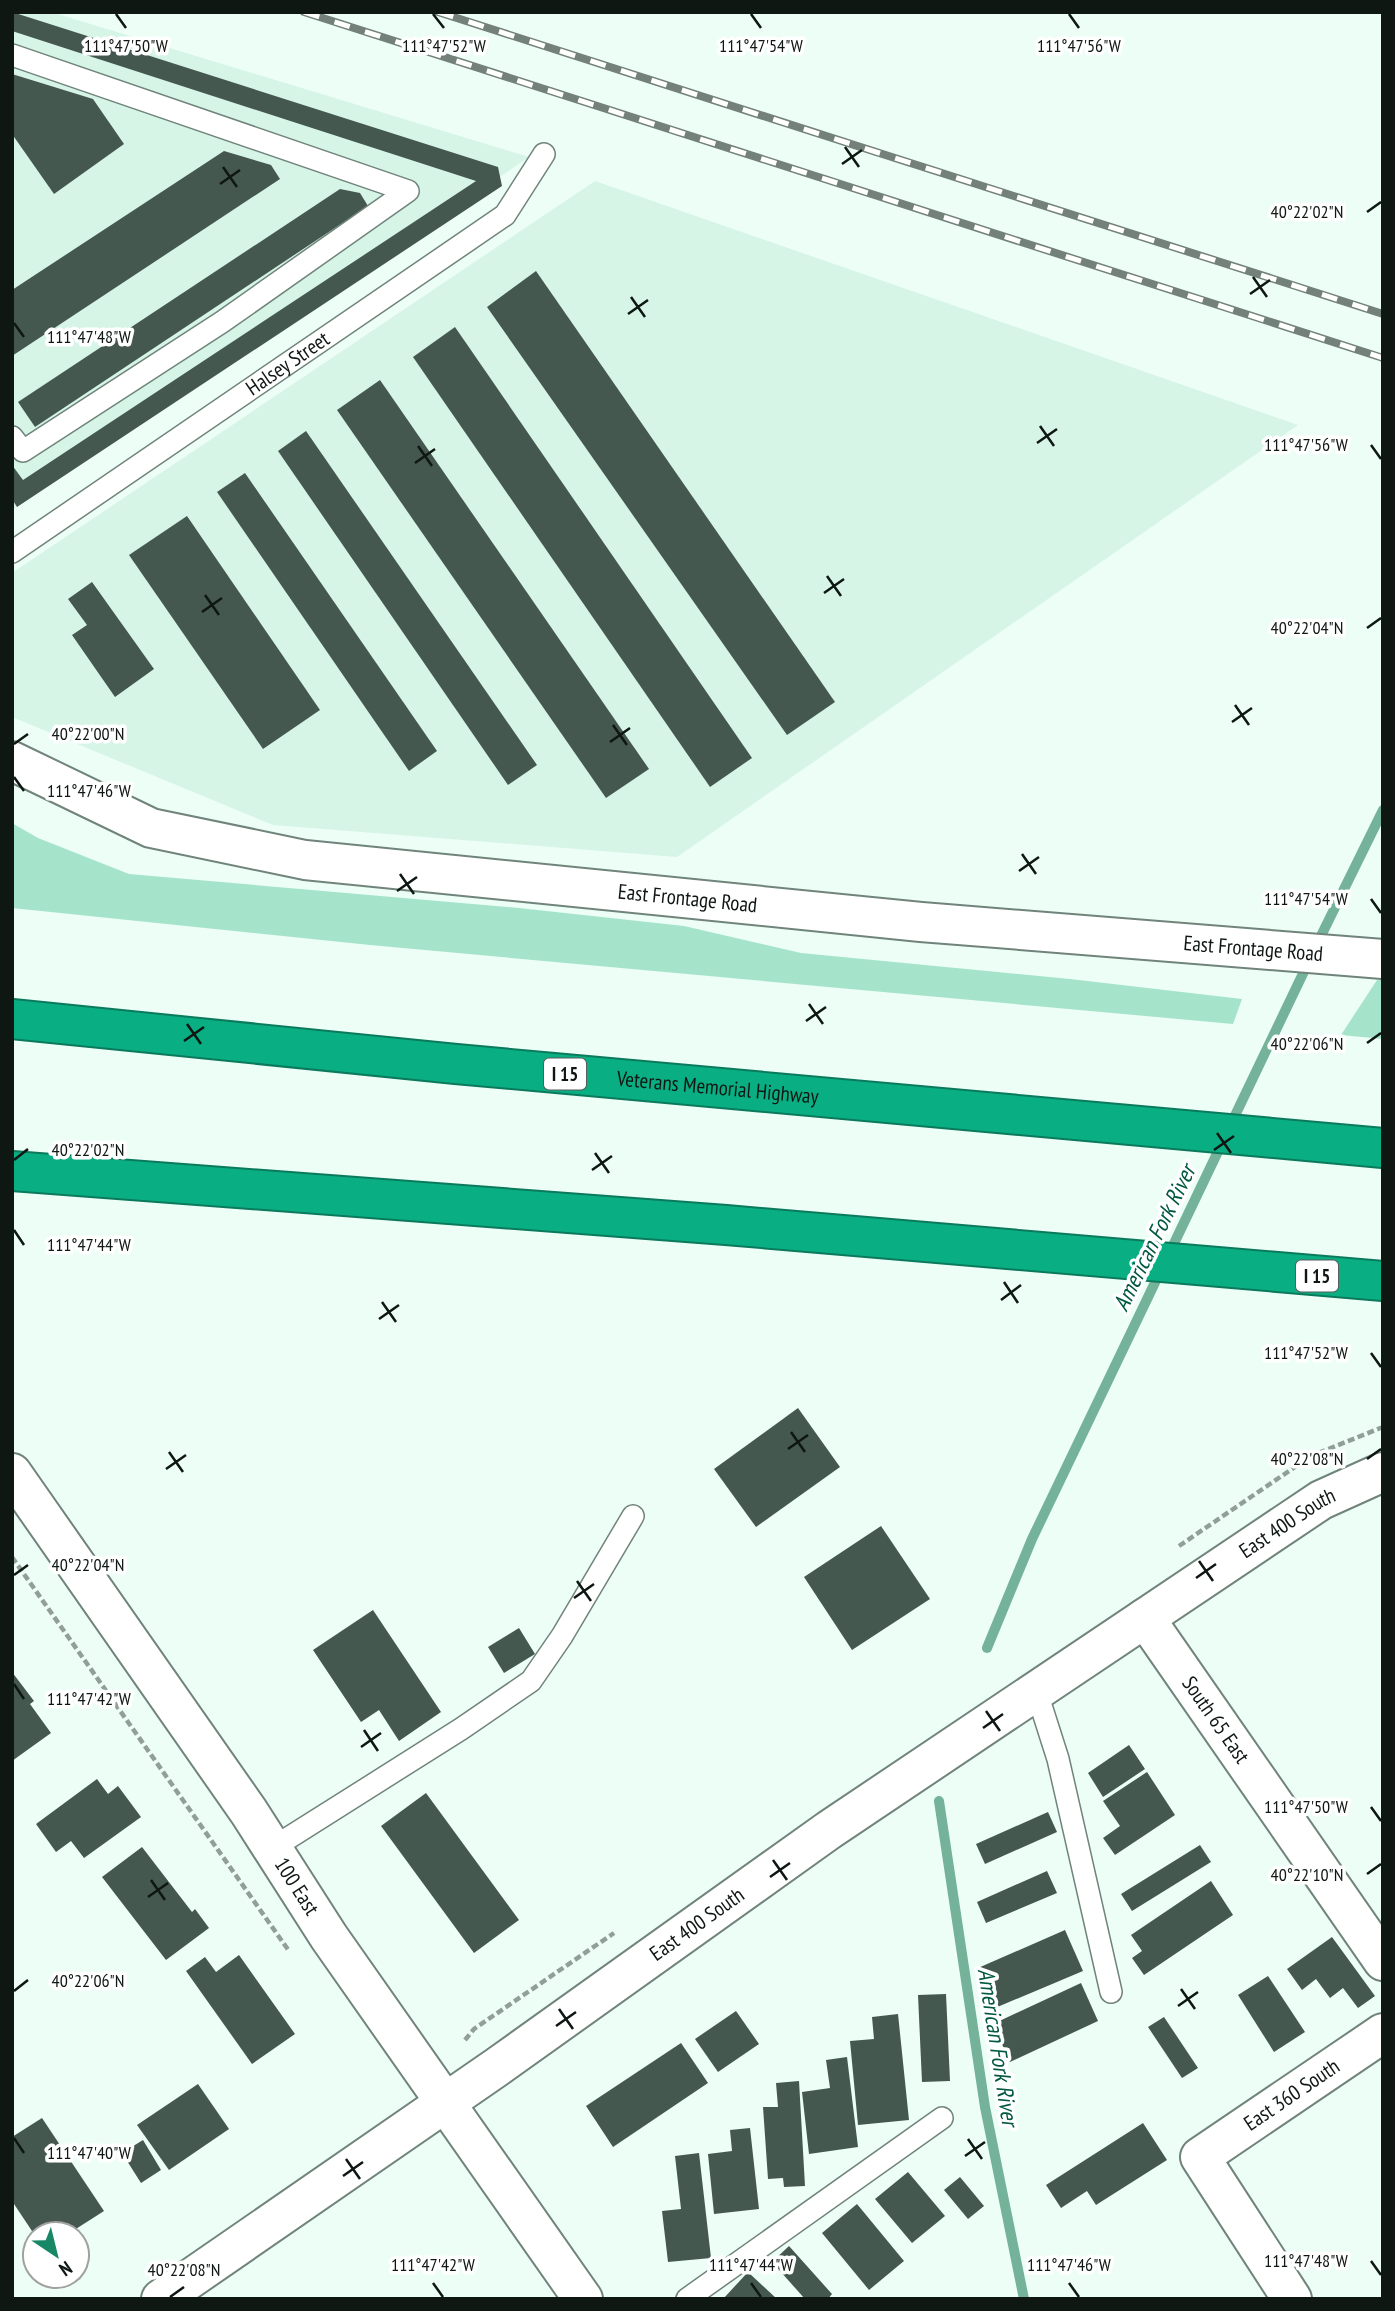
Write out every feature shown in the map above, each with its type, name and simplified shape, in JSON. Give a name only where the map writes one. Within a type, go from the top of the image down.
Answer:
[{"type":"highway","name":"Veterans Memorial Highway","points":[[12,1019],[470,1065],[1383,1148]]},
{"type":"highway","name":"I 15","points":[[12,1171],[372,1197],[1383,1281]]},
{"type":"street","name":"East Frontage Road","points":[[12,761],[151,828],[305,860],[921,922],[1383,959]]},
{"type":"street","name":"East 400 South","points":[[161,2299],[445,2103],[829,1830],[1321,1500],[1383,1472]]},
{"type":"street","name":"100 East","points":[[12,1473],[249,1812],[329,1937],[583,2299]]},
{"type":"street","name":"South 65 East","points":[[1145,1618],[1383,1961]]},
{"type":"street","name":"East 360 South","points":[[1292,2299],[1200,2157],[1383,2033]]},
{"type":"lane","points":[[12,55],[408,191],[222,322],[23,452],[12,436]]},
{"type":"lane","name":"Halsey Street","points":[[12,552],[505,215],[544,154]]},
{"type":"lane","points":[[271,1849],[461,1729],[531,1681],[562,1636],[633,1516]]},
{"type":"lane","points":[[1036,1690],[1058,1759],[1111,1992]]},
{"type":"lane","points":[[687,2299],[942,2118]]},
{"type":"path","points":[[12,1557],[292,1956]]},
{"type":"shaded area","points":[[12,12],[51,12],[529,157],[12,510]]},
{"type":"shaded area","points":[[595,181],[1298,425],[677,857],[273,825],[12,717],[12,573]]},
{"type":"green space","points":[[12,823],[38,838],[129,874],[519,908],[684,926],[801,953],[1242,999],[1233,1024],[370,945],[12,908]]},
{"type":"green space","points":[[1377,980],[1383,980],[1383,1039],[1341,1035]]},
{"type":"building","points":[[12,12],[498,167],[502,186],[17,507],[12,499],[12,465],[23,480],[476,181],[12,31]]},
{"type":"building","points":[[12,74],[93,99],[124,144],[54,194],[12,134]]},
{"type":"building","points":[[224,151],[271,165],[280,179],[12,356],[12,290]]},
{"type":"building","points":[[340,189],[360,193],[368,206],[35,427],[18,402]]},
{"type":"building","points":[[536,271],[835,702],[787,735],[487,307]]},
{"type":"building","points":[[455,327],[752,758],[710,787],[413,357]]},
{"type":"building","points":[[380,380],[649,769],[606,798],[337,410]]},
{"type":"building","points":[[306,431],[537,765],[508,785],[278,451]]},
{"type":"building","points":[[245,473],[437,751],[409,771],[217,492]]},
{"type":"building","points":[[187,516],[320,710],[263,749],[129,555]]},
{"type":"building","points":[[92,582],[154,669],[115,697],[72,635],[87,625],[68,599]]},
{"type":"building","points":[[798,1408],[840,1467],[756,1527],[714,1469]]},
{"type":"building","points":[[881,1526],[930,1599],[852,1650],[804,1577]]},
{"type":"building","points":[[373,1610],[441,1712],[399,1741],[379,1710],[361,1722],[313,1650]]},
{"type":"building","points":[[519,1628],[535,1654],[504,1673],[488,1647]]},
{"type":"building","points":[[12,1672],[34,1701],[30,1704],[51,1733],[12,1761]]},
{"type":"building","points":[[1129,1745],[1145,1769],[1103,1797],[1088,1773]]},
{"type":"building","points":[[1147,1772],[1175,1815],[1115,1855],[1103,1838],[1120,1826],[1103,1801]]},
{"type":"building","points":[[97,1779],[108,1794],[118,1786],[141,1817],[84,1858],[71,1841],[56,1852],[36,1824]]},
{"type":"building","points":[[426,1793],[519,1920],[474,1953],[381,1826]]},
{"type":"building","points":[[1048,1812],[1057,1832],[985,1864],[976,1844]]},
{"type":"building","points":[[1200,1845],[1211,1862],[1132,1911],[1121,1894]]},
{"type":"building","points":[[142,1847],[192,1912],[195,1909],[209,1928],[166,1960],[102,1877]]},
{"type":"building","points":[[1047,1871],[1057,1893],[986,1923],[977,1902]]},
{"type":"building","points":[[1211,1881],[1233,1915],[1144,1975],[1132,1958],[1142,1951],[1131,1935]]},
{"type":"building","points":[[1065,1930],[1083,1971],[995,2008],[978,1968]]},
{"type":"building","points":[[1332,1937],[1375,1996],[1358,2008],[1343,1988],[1330,1998],[1316,1979],[1302,1990],[1287,1969]]},
{"type":"building","points":[[239,1955],[295,2034],[252,2064],[186,1971],[205,1957],[216,1972]]},
{"type":"building","points":[[1268,1976],[1305,2032],[1274,2052],[1238,1995]]},
{"type":"building","points":[[1081,1983],[1098,2021],[1010,2062],[993,2024]]},
{"type":"building","points":[[946,1994],[950,2081],[922,2082],[918,1995]]},
{"type":"building","points":[[736,2011],[759,2044],[718,2072],[695,2039]]},
{"type":"building","points":[[898,2014],[909,2120],[858,2125],[850,2041],[874,2039],[872,2017]]},
{"type":"building","points":[[1164,2017],[1198,2068],[1182,2078],[1148,2027]]},
{"type":"building","points":[[681,2043],[708,2083],[613,2147],[586,2106]]},
{"type":"building","points":[[847,2057],[858,2147],[809,2154],[802,2092],[830,2088],[826,2060]]},
{"type":"building","points":[[799,2081],[805,2186],[784,2187],[783,2178],[768,2179],[763,2107],[778,2107],[776,2083]]},
{"type":"building","points":[[198,2084],[229,2129],[169,2170],[137,2125]]},
{"type":"building","points":[[42,2118],[104,2211],[90,2220],[25,2220],[12,2201],[12,2137]]},
{"type":"building","points":[[1143,2123],[1167,2160],[1096,2205],[1087,2191],[1061,2208],[1046,2185]]},
{"type":"building","points":[[750,2128],[759,2209],[714,2214],[708,2154],[732,2151],[730,2130]]},
{"type":"building","points":[[143,2140],[161,2170],[141,2183],[122,2153]]},
{"type":"building","points":[[699,2153],[711,2258],[668,2262],[662,2211],[681,2209],[675,2156]]},
{"type":"building","points":[[908,2172],[945,2216],[912,2243],[875,2199]]},
{"type":"building","points":[[960,2177],[984,2206],[968,2219],[944,2190]]},
{"type":"building","points":[[857,2204],[904,2261],[869,2290],[822,2233]]},
{"type":"building","points":[[789,2246],[832,2294],[828,2299],[805,2299],[772,2262]]},
{"type":"building","points":[[748,2272],[777,2299],[723,2299]]},
{"type":"waterway","name":"American Fork River","points":[[1316,946],[1383,810]]},
{"type":"waterway","name":"American Fork River","points":[[1230,1126],[1309,961]]},
{"type":"waterway","name":"American Fork River","points":[[1168,1256],[1223,1141]]},
{"type":"waterway","name":"American Fork River","points":[[987,1648],[1032,1539],[1161,1270]]},
{"type":"waterway","name":"American Fork River","points":[[939,1801],[985,2107],[1024,2299]]},
{"type":"railway","points":[[304,12],[1383,358]]},
{"type":"railway","points":[[438,12],[1383,314]]}]
